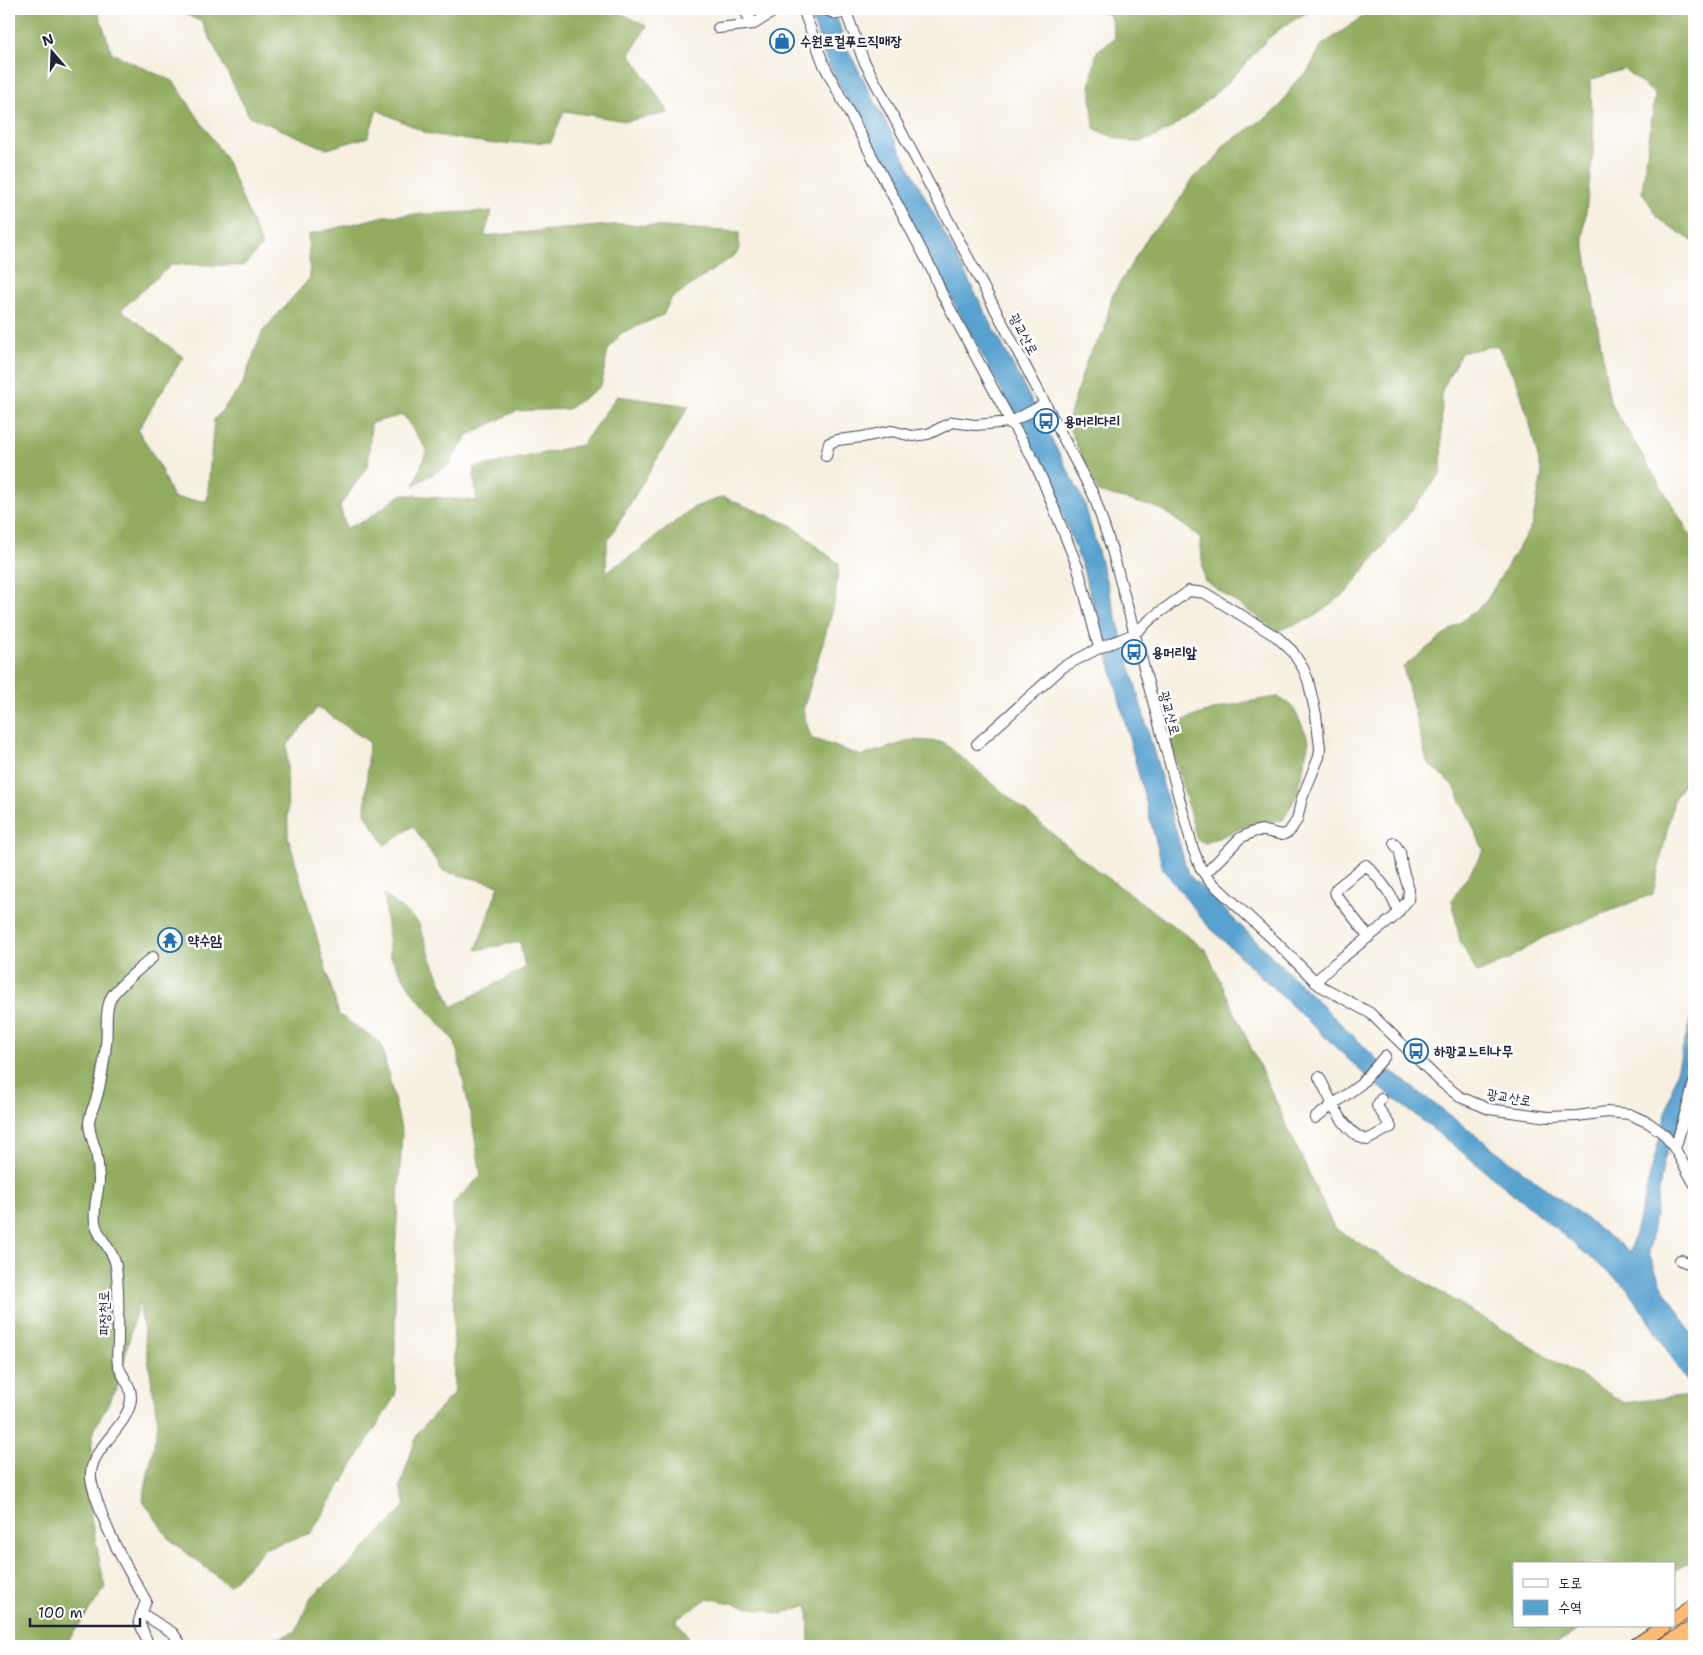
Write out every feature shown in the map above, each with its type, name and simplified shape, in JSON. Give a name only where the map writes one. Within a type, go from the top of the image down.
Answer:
[{"type":"highway","points":[[1676,1619],[1694,1606]]},
{"type":"highway","points":[[1663,1646],[1694,1626]]},
{"type":"highway","points":[[1635,1646],[1662,1628]]},
{"type":"highway","points":[[1689,1646],[1694,1643]]},
{"type":"street","points":[[743,9],[754,24]]},
{"type":"street","points":[[718,28],[754,24],[778,9]]},
{"type":"street","points":[[803,9],[824,65],[933,272],[941,292],[1033,459],[1078,568],[1101,647]]},
{"type":"street","points":[[823,9],[842,12]]},
{"type":"street","name":"광교산로","points":[[842,12],[864,59],[1042,406],[1094,496],[1112,550],[1131,635],[1193,849],[1205,874],[1319,986],[1370,1013],[1441,1082],[1468,1101],[1495,1110],[1548,1117],[1607,1112],[1624,1113],[1641,1118],[1656,1128],[1674,1146],[1694,1183]]},
{"type":"street","points":[[826,456],[829,443],[838,440],[892,431],[912,436],[928,434],[953,422],[974,425],[1012,422],[1042,406]]},
{"type":"street","points":[[977,744],[1063,667],[1101,647],[1131,635],[1189,591],[1205,593],[1285,643],[1303,668],[1308,680],[1315,709],[1320,748],[1319,757],[1302,798],[1297,820],[1290,832],[1282,835],[1261,830],[1240,838],[1205,874]]},
{"type":"street","points":[[1315,982],[1334,964],[1393,918],[1408,900],[1408,890],[1400,852],[1394,843]]},
{"type":"street","points":[[1368,937],[1336,895],[1335,891],[1366,865],[1380,879],[1398,913]]},
{"type":"street","name":"파장천로","points":[[141,1613],[146,1601],[119,1554],[105,1524],[93,1489],[91,1477],[91,1469],[95,1457],[110,1439],[122,1420],[129,1407],[131,1398],[129,1384],[117,1363],[118,1292],[115,1262],[99,1234],[95,1222],[99,1166],[90,1135],[89,1121],[102,1074],[108,1004],[113,994],[153,957]]},
{"type":"street","points":[[1315,1118],[1361,1084],[1383,1058]]},
{"type":"street","points":[[1319,1077],[1338,1114],[1352,1131],[1361,1138],[1367,1140],[1391,1127],[1378,1106],[1381,1099]]},
{"type":"street","points":[[1674,1146],[1694,1083]]},
{"type":"street","points":[[1680,1260],[1694,1266]]},
{"type":"street","points":[[149,1646],[139,1621],[141,1613],[173,1633],[182,1646]]},
{"type":"green space","points":[[9,9],[97,9],[112,53],[174,82],[226,159],[262,246],[243,266],[172,264],[121,310],[183,357],[138,430],[158,463],[173,498],[207,501],[214,420],[242,386],[262,332],[310,278],[308,235],[385,216],[492,211],[484,236],[622,224],[739,232],[739,252],[671,299],[663,315],[621,333],[608,350],[601,386],[568,409],[516,411],[468,435],[448,465],[414,485],[427,450],[403,415],[371,423],[368,465],[340,506],[346,528],[366,520],[402,494],[477,501],[473,468],[582,445],[617,396],[689,406],[607,542],[606,572],[637,552],[692,508],[723,497],[791,525],[839,564],[834,605],[803,710],[811,738],[862,756],[912,740],[943,742],[1085,861],[1206,950],[1334,1228],[1625,1403],[1688,1395],[1694,1407],[1694,1559],[1676,1570],[1676,1562],[1513,1562],[1513,1628],[1581,1628],[1552,1646],[809,1646],[808,1605],[781,1614],[708,1598],[676,1620],[695,1646],[260,1646],[296,1631],[311,1597],[351,1563],[406,1505],[400,1487],[418,1432],[454,1393],[453,1203],[481,1176],[473,1126],[455,1042],[414,994],[390,956],[384,894],[418,922],[452,1007],[525,968],[520,942],[476,950],[499,885],[443,871],[413,826],[385,845],[365,813],[369,742],[318,707],[287,746],[288,836],[339,1015],[381,1043],[402,1133],[395,1254],[395,1396],[311,1533],[264,1549],[229,1586],[168,1538],[143,1500],[158,1424],[139,1300],[118,1385],[92,1434],[91,1518],[105,1588],[66,1646],[9,1646]]},
{"type":"green space","points":[[174,9],[612,9],[647,26],[630,54],[669,113],[626,121],[564,111],[551,142],[494,144],[429,134],[377,110],[368,137],[327,149],[249,116],[202,22]]},
{"type":"green space","points":[[1091,9],[1314,9],[1269,38],[1237,73],[1188,116],[1149,139],[1132,142],[1094,128],[1090,86],[1097,51],[1115,38],[1110,15]]},
{"type":"green space","points":[[1374,9],[1694,9],[1694,242],[1660,220],[1642,192],[1655,94],[1624,69],[1590,80],[1594,145],[1583,236],[1610,402],[1694,541],[1694,767],[1674,799],[1653,894],[1542,938],[1508,960],[1477,973],[1460,941],[1452,900],[1484,851],[1454,786],[1427,762],[1403,667],[1485,603],[1532,525],[1542,475],[1518,384],[1497,345],[1461,353],[1442,390],[1441,473],[1346,593],[1312,618],[1277,631],[1204,580],[1200,537],[1161,509],[1098,492],[1067,424],[1088,356],[1104,332],[1112,296],[1151,232],[1169,216],[1194,177],[1216,159],[1224,145],[1270,115],[1280,106],[1295,82],[1307,73],[1322,45]]},
{"type":"green space","points":[[1278,697],[1293,707],[1309,740],[1298,793],[1283,820],[1251,824],[1206,843],[1197,840],[1168,732],[1170,726],[1223,707]]},
{"type":"water","points":[[809,9],[834,9],[846,46],[1084,501],[1188,874],[1383,1065],[1630,1252],[1694,1005],[1694,1066],[1678,1126],[1664,1160],[1649,1253],[1660,1281],[1694,1338],[1694,1392],[1627,1288],[1482,1168],[1367,1077],[1205,923],[1163,869],[1106,648],[1083,569],[1062,512],[1047,476],[910,222],[825,57]]},
{"type":"place","name":"수원로컬푸드직매장","points":[[782,41]]},
{"type":"place","name":"용머리다리","points":[[1046,421]]},
{"type":"place","name":"용머리앞","points":[[1134,652]]},
{"type":"place","name":"약수암","points":[[170,940]]},
{"type":"place","name":"하광교느티나무","points":[[1416,1051]]}]
